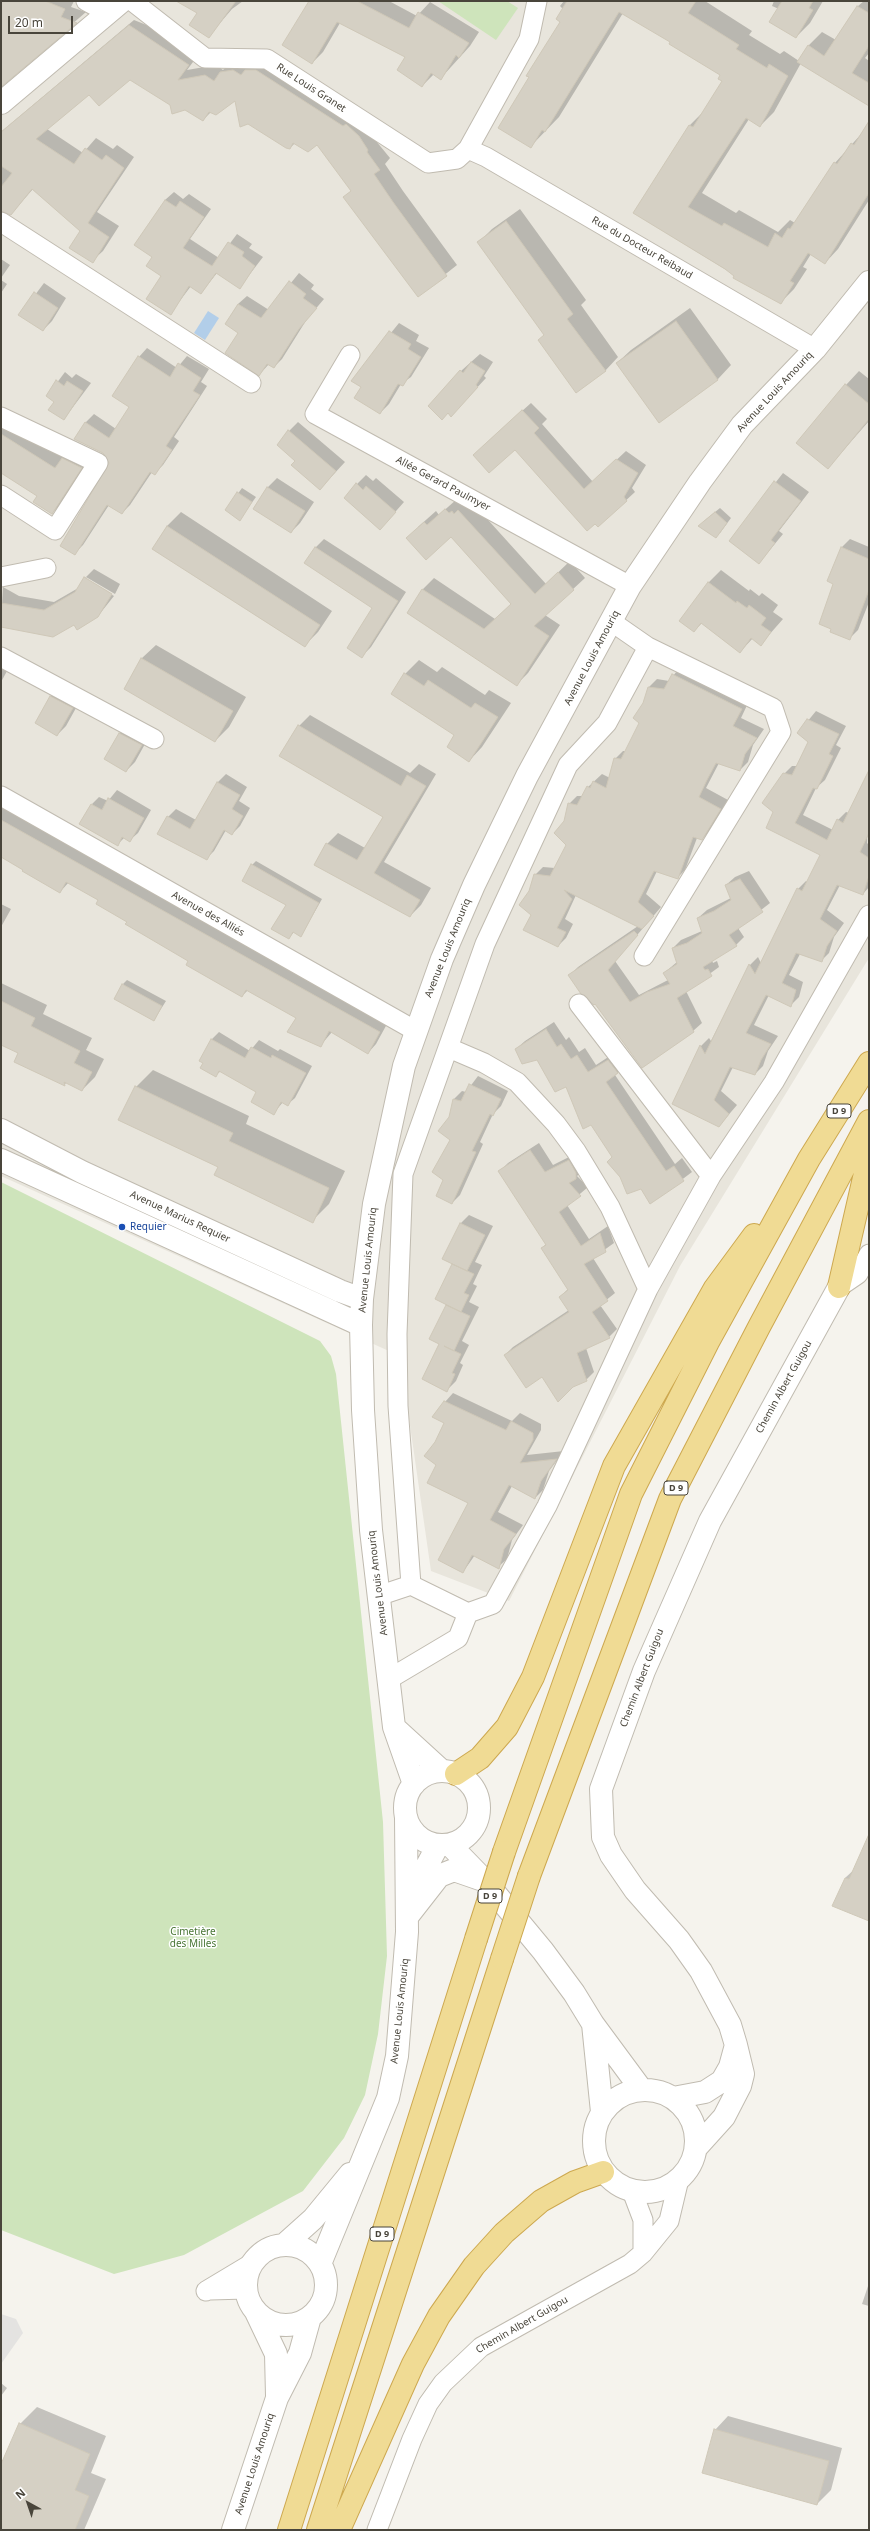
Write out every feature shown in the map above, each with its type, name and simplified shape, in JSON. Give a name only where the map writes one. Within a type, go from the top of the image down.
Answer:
[{"type":"highway","name":"D 9","points":[[289,2530],[504,1852],[631,1494],[708,1342],[809,1159],[869,1063]]},
{"type":"highway","name":"D 9","points":[[318,2530],[529,1876],[670,1499],[766,1313],[869,1121]]},
{"type":"highway","points":[[839,1287],[865,1191],[869,1156]]},
{"type":"highway","name":"D 9","points":[[449,1773],[480,1758],[507,1727],[533,1677],[614,1466],[715,1288],[809,1159]]},
{"type":"highway","points":[[339,2530],[413,2364],[439,2316],[474,2266],[504,2233],[541,2200],[575,2182],[603,2172]]},
{"type":"street","points":[[86,1],[115,7]]},
{"type":"street","name":"Rue Louis Granet","points":[[132,1],[205,58],[267,59],[428,163],[457,159],[468,149]]},
{"type":"street","points":[[468,149],[529,39],[537,1]]},
{"type":"street","points":[[1,103],[115,7]]},
{"type":"street","name":"Rue du Docteur Reibaud","points":[[468,149],[486,157],[815,349]]},
{"type":"street","points":[[1,222],[251,383]]},
{"type":"street","name":"Avenue Louis Amouriq","points":[[414,1784],[394,1727],[381,1596],[371,1530],[363,1410],[361,1325],[362,1299],[374,1204],[404,1066],[442,959],[474,885],[527,776],[612,622],[630,586],[700,482],[742,425],[815,349],[869,282]]},
{"type":"street","name":"Allée Gerard Paulmyer","points":[[350,355],[315,414],[630,586]]},
{"type":"street","points":[[1,417],[98,463],[56,530],[1,495]]},
{"type":"street","points":[[1,576],[46,568]]},
{"type":"street","points":[[612,622],[648,647],[773,708],[781,732],[644,956]]},
{"type":"street","points":[[411,1585],[398,1406],[397,1334],[403,1174],[449,1048],[484,944],[568,766],[607,723],[648,647]]},
{"type":"street","points":[[1,657],[154,740]]},
{"type":"street","name":"Avenue des Alliés","points":[[1,796],[416,1031]]},
{"type":"street","points":[[381,1596],[411,1585],[468,1613],[493,1604],[547,1506],[648,1289],[711,1176],[774,1082],[869,915]]},
{"type":"street","points":[[579,1004],[711,1176]]},
{"type":"street","points":[[449,1048],[484,1063],[517,1082],[556,1124],[576,1151],[610,1207],[648,1289]]},
{"type":"street","name":"Avenue Marius Requier","points":[[1,1130],[82,1172],[340,1291],[362,1299]]},
{"type":"street","points":[[1,1160],[361,1325]]},
{"type":"street","name":"Chemin Albert Guigou","points":[[828,1308],[847,1215],[865,1191]]},
{"type":"street","name":"Chemin Albert Guigou","points":[[696,2148],[724,2117],[740,2086],[743,2074],[736,2045],[730,2024],[701,1971],[679,1940],[636,1890],[611,1855],[603,1837],[601,1789],[644,1671],[677,1592],[710,1521],[839,1287],[858,1274],[869,1254]]},
{"type":"street","points":[[389,1679],[458,1638],[468,1613]]},
{"type":"street","points":[[394,1727],[449,1773],[466,1780],[474,1790],[478,1802],[478,1814],[475,1826],[452,1842]]},
{"type":"street","points":[[449,1773],[422,1777],[414,1784],[407,1795],[405,1806],[406,1818],[418,1837],[452,1842],[543,1950],[574,1993],[593,2024],[641,2090]]},
{"type":"street","name":"Avenue Louis Amouriq","points":[[320,2264],[369,2149],[388,2098],[397,2056],[405,1985],[408,1917],[406,1818]]},
{"type":"street","name":"Avenue Louis Amouriq","points":[[408,1917],[422,1875],[452,1842]]},
{"type":"street","points":[[408,1917],[439,1876],[454,1870],[485,1881]]},
{"type":"street","points":[[593,2024],[602,2112]]},
{"type":"street","points":[[673,2098],[705,2092],[722,2081],[730,2067],[736,2045]]},
{"type":"street","points":[[641,2090],[652,2090],[673,2098],[687,2111],[695,2129],[696,2148],[690,2165],[679,2180],[665,2188],[649,2193],[632,2191],[616,2184],[603,2172],[594,2153],[594,2132],[602,2112],[612,2101],[626,2093],[641,2090]]},
{"type":"street","name":"Avenue Louis Amouriq","points":[[284,2245],[322,2208],[369,2149]]},
{"type":"street","name":"Chemin Albert Guigou","points":[[377,2530],[412,2439],[428,2404],[443,2383],[459,2365],[481,2346],[630,2264],[643,2253],[669,2222],[679,2180]]},
{"type":"street","points":[[632,2191],[643,2220],[643,2253]]},
{"type":"street","points":[[246,2289],[206,2291],[251,2264],[260,2254],[271,2248],[284,2245],[305,2250],[320,2264],[325,2275],[326,2287],[319,2309],[310,2317],[297,2324],[282,2326],[268,2322],[256,2312],[249,2301],[246,2289],[247,2276],[251,2264]]},
{"type":"street","name":"Avenue Louis Amouriq","points":[[256,2312],[276,2354],[277,2398]]},
{"type":"street","name":"Avenue Louis Amouriq","points":[[233,2530],[277,2398],[300,2353],[310,2317]]},
{"type":"shaded area","points":[[1,1],[869,1],[869,958],[680,1266],[509,1601],[431,1571],[400,1356],[1,1176]]},
{"type":"shaded area","points":[[1,2314],[16,2319],[23,2333],[1,2364]]},
{"type":"green space","points":[[438,1],[507,1],[518,8],[496,40]]},
{"type":"green space","name":"Cimetière des Milles","points":[[1,1182],[320,1341],[331,1356],[336,1374],[383,1822],[387,1956],[378,2034],[365,2095],[344,2138],[303,2191],[184,2255],[114,2274],[1,2230]]},
{"type":"water","points":[[208,311],[219,318],[205,340],[194,333]]},
{"type":"building","points":[[1,1],[45,1],[65,9],[61,17],[77,23],[1,87]]},
{"type":"building","points":[[176,1],[236,1],[209,38],[189,25],[197,13]]},
{"type":"building","points":[[309,1],[357,1],[409,28],[418,12],[469,43],[459,58],[456,55],[441,80],[431,73],[422,87],[397,70],[405,57],[337,22],[312,64],[282,45]]},
{"type":"building","points":[[567,1],[696,1],[688,13],[739,45],[736,49],[767,68],[769,64],[788,76],[760,127],[746,118],[688,207],[722,226],[724,223],[768,247],[775,233],[782,238],[788,228],[790,229],[834,162],[837,164],[851,143],[854,145],[869,121],[869,193],[825,264],[808,253],[790,281],[794,283],[781,304],[733,278],[734,276],[725,269],[633,213],[689,125],[693,127],[722,81],[718,79],[720,75],[669,44],[670,42],[619,12],[545,132],[542,130],[531,148],[498,128],[529,77],[526,76],[560,22],[556,19]]},
{"type":"building","points":[[782,1],[813,1],[809,8],[813,10],[796,38],[769,22]]},
{"type":"building","points":[[857,6],[869,13],[869,46],[852,73],[869,83],[869,106],[797,62],[808,45],[824,56]]},
{"type":"building","points":[[129,25],[189,65],[178,80],[205,75],[214,81],[220,72],[233,70],[241,75],[245,70],[256,70],[343,126],[346,124],[359,136],[368,150],[367,152],[380,170],[374,174],[447,276],[418,297],[343,197],[351,191],[317,145],[308,152],[293,143],[290,149],[248,124],[240,127],[235,101],[216,115],[209,112],[203,121],[185,110],[172,114],[170,105],[130,80],[99,106],[89,95],[36,139],[74,164],[85,148],[102,160],[106,155],[124,168],[88,223],[109,237],[93,263],[69,248],[80,231],[32,189],[11,215],[1,211],[1,187],[12,173],[1,166],[1,132]]},
{"type":"building","points":[[165,200],[176,207],[180,201],[204,217],[183,248],[212,266],[228,242],[244,252],[242,256],[255,266],[240,289],[216,273],[201,294],[189,286],[171,315],[146,299],[161,276],[146,266],[152,257],[134,245]]},
{"type":"building","points":[[506,221],[573,314],[567,319],[606,371],[576,393],[538,340],[544,335],[477,242]]},
{"type":"building","points":[[289,281],[306,294],[303,298],[317,308],[299,329],[274,368],[267,364],[259,376],[225,353],[238,333],[225,324],[238,304],[261,318]]},
{"type":"building","points":[[34,292],[58,308],[43,331],[18,315]]},
{"type":"building","points":[[676,321],[718,380],[659,423],[616,363]]},
{"type":"building","points":[[389,331],[411,344],[408,349],[421,357],[403,386],[398,384],[380,414],[354,398],[361,387],[351,381]]},
{"type":"building","points":[[138,356],[170,377],[178,363],[201,378],[193,391],[200,395],[166,446],[172,450],[155,475],[150,472],[122,514],[107,505],[75,555],[60,546],[109,463],[103,453],[74,439],[85,422],[109,438],[129,407],[112,396]]},
{"type":"building","points":[[471,362],[485,371],[476,385],[478,387],[451,417],[448,413],[442,420],[428,406],[460,370],[463,373]]},
{"type":"building","points":[[56,380],[64,386],[67,381],[83,391],[64,420],[48,410],[54,402],[46,396]]},
{"type":"building","points":[[845,384],[869,404],[869,419],[828,469],[796,443]]},
{"type":"building","points":[[522,410],[539,428],[534,433],[584,489],[616,459],[638,473],[624,497],[627,501],[598,527],[595,524],[587,531],[515,450],[489,473],[473,455]]},
{"type":"building","points":[[288,430],[336,471],[320,490],[291,465],[295,461],[277,445]]},
{"type":"building","points":[[1,434],[55,468],[62,458],[82,468],[52,514],[33,502],[37,496],[1,473]]},
{"type":"building","points":[[774,481],[801,501],[771,540],[775,543],[759,564],[729,541]]},
{"type":"building","points":[[356,483],[363,490],[366,486],[396,512],[380,530],[344,498]]},
{"type":"building","points":[[267,487],[305,511],[291,533],[253,509]]},
{"type":"building","points":[[237,492],[252,502],[240,521],[225,510]]},
{"type":"building","points":[[445,509],[449,513],[452,511],[454,514],[458,510],[535,594],[558,572],[574,590],[534,626],[549,636],[517,686],[407,613],[422,589],[484,629],[511,604],[451,537],[426,560],[406,538],[424,522],[427,525]]},
{"type":"building","points":[[715,512],[727,523],[716,538],[698,526]]},
{"type":"building","points":[[167,526],[320,625],[305,647],[152,549]]},
{"type":"building","points":[[315,547],[398,601],[362,658],[347,648],[372,608],[304,563]]},
{"type":"building","points":[[841,547],[869,559],[869,590],[850,640],[830,632],[831,629],[819,624],[833,584],[827,581]]},
{"type":"building","points":[[84,577],[112,594],[98,617],[77,630],[74,625],[53,637],[1,627],[1,603],[44,610],[75,592]]},
{"type":"building","points":[[708,582],[736,603],[737,601],[747,608],[749,605],[766,618],[761,625],[771,632],[761,646],[751,638],[740,653],[701,623],[694,632],[679,621]]},
{"type":"building","points":[[141,658],[233,711],[215,742],[124,689]]},
{"type":"building","points":[[404,673],[424,686],[428,680],[471,708],[475,703],[498,717],[469,762],[447,747],[454,735],[391,694]]},
{"type":"building","points":[[672,674],[742,709],[733,726],[757,738],[745,754],[740,771],[716,763],[707,780],[699,797],[721,809],[702,840],[693,837],[678,879],[654,871],[638,902],[654,916],[642,929],[564,890],[572,899],[557,928],[566,932],[558,947],[523,930],[531,915],[519,905],[529,891],[534,874],[550,876],[566,845],[554,833],[564,821],[568,803],[577,805],[587,786],[590,788],[593,781],[606,788],[614,758],[621,759],[639,723],[633,718],[643,703],[648,687],[664,689]]},
{"type":"building","points":[[50,696],[73,708],[57,736],[35,723]]},
{"type":"building","points":[[807,719],[839,734],[829,754],[833,756],[817,789],[813,788],[795,823],[827,840],[837,819],[843,823],[869,770],[869,833],[860,852],[869,858],[869,876],[863,895],[837,885],[820,919],[837,931],[827,946],[822,962],[796,953],[782,983],[796,990],[791,1007],[766,995],[746,1033],[771,1044],[761,1060],[755,1075],[730,1067],[714,1100],[729,1114],[719,1127],[672,1104],[700,1045],[705,1054],[749,964],[755,974],[797,888],[802,891],[820,855],[766,828],[773,812],[762,803],[783,773],[792,775],[808,742],[797,733]]},
{"type":"building","points":[[298,725],[401,786],[407,775],[426,786],[374,873],[420,900],[410,917],[314,865],[326,843],[357,860],[383,817],[279,756]]},
{"type":"building","points":[[119,733],[142,745],[126,772],[104,759]]},
{"type":"building","points":[[217,782],[240,795],[232,809],[243,816],[232,835],[224,830],[207,860],[157,834],[167,816],[190,829]]},
{"type":"building","points":[[108,798],[144,818],[130,842],[122,837],[118,846],[79,824],[91,804],[102,810]]},
{"type":"building","points":[[1,820],[380,1032],[368,1054],[329,1031],[321,1047],[287,1032],[296,1018],[246,990],[242,997],[186,965],[188,961],[125,924],[127,922],[96,904],[98,900],[66,882],[60,893],[22,871],[23,870],[1,857]]},
{"type":"building","points":[[251,864],[319,903],[301,937],[293,932],[289,939],[271,929],[286,905],[242,881]]},
{"type":"building","points":[[740,879],[763,912],[729,935],[737,946],[703,967],[705,970],[708,969],[712,976],[677,998],[694,1032],[642,1068],[595,1004],[594,1005],[581,994],[568,975],[634,931],[638,935],[608,970],[630,1002],[647,992],[670,984],[663,973],[677,964],[672,948],[687,943],[702,933],[697,918],[714,911],[731,900],[725,885]]},
{"type":"building","points":[[122,984],[162,1006],[154,1021],[114,999]]},
{"type":"building","points":[[1,1001],[35,1018],[31,1026],[80,1051],[74,1063],[92,1072],[82,1091],[64,1082],[65,1086],[14,1062],[18,1053],[1,1045]]},
{"type":"building","points":[[546,1029],[557,1047],[561,1044],[571,1059],[577,1055],[588,1072],[608,1060],[618,1073],[606,1082],[666,1171],[674,1166],[684,1181],[650,1204],[641,1189],[627,1194],[620,1177],[607,1162],[612,1157],[591,1125],[583,1129],[566,1087],[555,1092],[537,1060],[522,1064],[515,1049]]},
{"type":"building","points":[[211,1039],[245,1058],[251,1047],[271,1058],[272,1055],[306,1073],[288,1106],[281,1102],[274,1115],[251,1102],[256,1092],[219,1071],[216,1077],[200,1068],[203,1063],[199,1061]]},
{"type":"building","points":[[469,1084],[501,1099],[493,1116],[490,1114],[472,1151],[476,1152],[452,1204],[436,1196],[443,1180],[432,1172],[450,1140],[438,1131],[449,1117],[453,1099],[461,1101]]},
{"type":"building","points":[[135,1086],[233,1133],[229,1141],[329,1188],[313,1223],[214,1175],[218,1167],[118,1120]]},
{"type":"building","points":[[530,1150],[545,1172],[569,1160],[576,1173],[576,1179],[569,1183],[581,1196],[559,1212],[581,1246],[600,1233],[606,1252],[584,1264],[608,1301],[592,1312],[610,1338],[577,1353],[587,1381],[573,1387],[558,1402],[542,1377],[526,1388],[504,1355],[569,1312],[559,1297],[568,1290],[541,1248],[546,1245],[498,1171]]},
{"type":"building","points":[[460,1223],[485,1235],[467,1271],[442,1259]]},
{"type":"building","points":[[452,1264],[474,1274],[464,1293],[469,1295],[461,1312],[435,1299]]},
{"type":"building","points":[[446,1305],[470,1316],[454,1351],[461,1354],[452,1373],[455,1374],[447,1392],[422,1379],[439,1344],[429,1339]]},
{"type":"building","points":[[444,1401],[506,1430],[511,1421],[533,1433],[533,1440],[520,1463],[557,1459],[541,1481],[535,1499],[509,1485],[490,1520],[516,1534],[504,1549],[499,1569],[472,1555],[463,1573],[438,1560],[468,1503],[427,1483],[436,1465],[424,1456],[435,1442],[444,1423],[432,1417]]},
{"type":"building","points":[[869,1834],[869,1921],[832,1906],[845,1878],[849,1879]]},
{"type":"building","points":[[19,2423],[90,2454],[75,2490],[89,2496],[75,2530],[1,2530],[1,2464]]},
{"type":"building","points":[[714,2429],[829,2461],[817,2505],[702,2473]]},
{"type":"place","name":"Requier","points":[[122,1227]]}]
